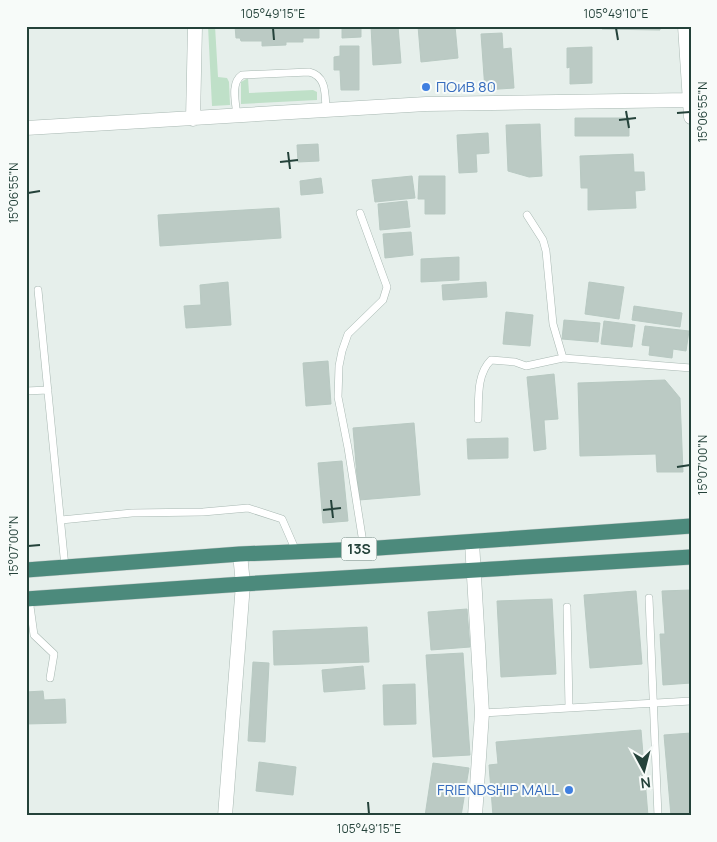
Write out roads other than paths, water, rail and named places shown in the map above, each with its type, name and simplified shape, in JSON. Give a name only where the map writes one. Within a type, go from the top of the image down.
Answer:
[{"type":"highway","name":"13S","points":[[26,570],[240,554],[364,549],[691,526]]},
{"type":"highway","name":"13S","points":[[28,599],[691,557]]},
{"type":"street","points":[[193,119],[196,26]]},
{"type":"street","points":[[685,26],[691,116]]},
{"type":"street","points":[[26,128],[426,104],[689,100]]},
{"type":"street","points":[[472,542],[482,713],[475,816]]},
{"type":"street","points":[[225,816],[243,584],[240,554]]},
{"type":"lane","points":[[237,116],[235,84],[237,79],[242,76],[316,73],[322,78],[326,110]]},
{"type":"lane","points":[[360,213],[387,287],[383,300],[348,334],[339,366],[338,397],[364,549]]},
{"type":"lane","points":[[527,215],[542,240],[546,252],[553,324],[563,358]]},
{"type":"lane","points":[[38,290],[65,567]]},
{"type":"lane","points":[[478,419],[480,384],[484,367],[491,360],[515,362],[526,366],[563,358],[691,368]]},
{"type":"lane","points":[[26,391],[48,390]]},
{"type":"lane","points":[[60,520],[132,513],[203,512],[248,508],[282,519],[296,552]]},
{"type":"lane","points":[[649,598],[658,816]]},
{"type":"lane","points":[[28,599],[34,635],[54,654],[50,678]]},
{"type":"lane","points":[[567,607],[569,708]]},
{"type":"lane","points":[[482,713],[691,700]]},
{"type":"place","name":"ПОиВ 80","points":[[426,87]]},
{"type":"place","name":"FRIENDSHIP MALL","points":[[569,790]]}]
